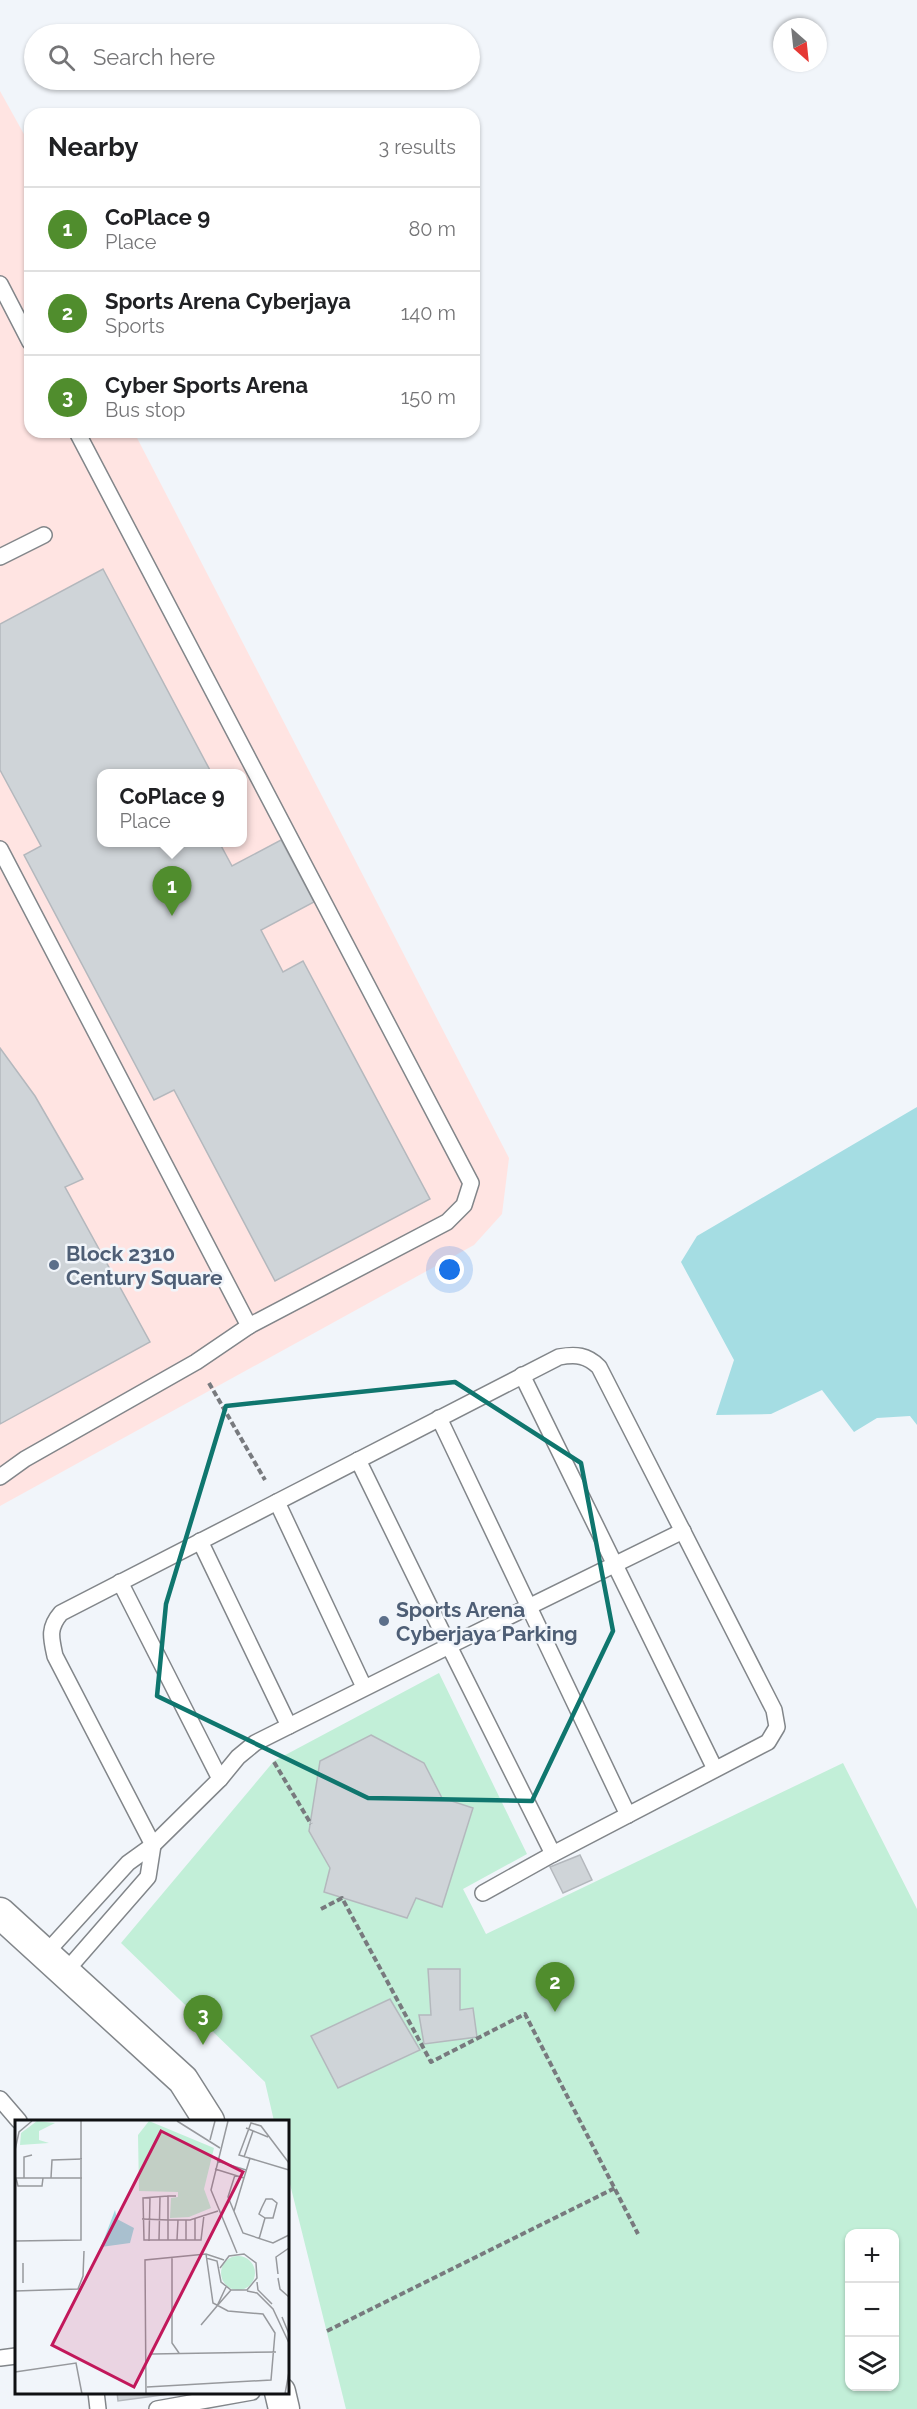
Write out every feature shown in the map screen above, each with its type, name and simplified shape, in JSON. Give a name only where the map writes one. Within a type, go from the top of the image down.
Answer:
[{"type":"street","points":[[0,1912],[183,2080],[208,2120]]},
{"type":"street","points":[[280,2394],[284,2409]]},
{"type":"lane","points":[[0,284],[24,330]]},
{"type":"lane","points":[[0,1477],[25,1459],[196,1362],[249,1326],[447,1222],[464,1205],[471,1183],[80,438]]},
{"type":"lane","points":[[0,558],[44,535]]},
{"type":"lane","points":[[0,849],[249,1326]]},
{"type":"lane","points":[[56,1962],[148,1877],[153,1845],[55,1656],[50,1635],[53,1622],[61,1613],[439,1418],[559,1357],[574,1355],[589,1358],[599,1367],[774,1710],[777,1727],[768,1742],[483,1893]]},
{"type":"lane","points":[[522,1376],[715,1769]]},
{"type":"lane","points":[[439,1418],[628,1815]]},
{"type":"lane","points":[[0,1464],[25,1459]]},
{"type":"lane","points":[[358,1460],[553,1854]]},
{"type":"lane","points":[[277,1502],[364,1687]]},
{"type":"lane","points":[[56,1962],[128,1863],[153,1845],[220,1779],[238,1757],[255,1743],[364,1687],[683,1531]]},
{"type":"lane","points":[[200,1541],[289,1726]]},
{"type":"lane","points":[[120,1582],[220,1779]]},
{"type":"lane","points":[[0,2099],[18,2120]]},
{"type":"lane","points":[[0,2358],[15,2356]]},
{"type":"lane","points":[[96,2394],[98,2409]]},
{"type":"lane","points":[[157,2409],[241,2394]]},
{"type":"path","points":[[196,1362],[277,1502]]},
{"type":"path","points":[[274,1761],[311,1824]]},
{"type":"path","points":[[321,1909],[342,1898],[431,2062],[525,2014],[638,2234]]},
{"type":"path","points":[[327,2331],[615,2188]]},
{"type":"highlighted area","points":[[455,1382],[581,1463],[613,1631],[532,1801],[368,1798],[157,1696],[166,1604],[226,1406]]},
{"type":"shaded area","points":[[0,91],[24,134],[24,438],[137,438],[509,1158],[502,1214],[474,1245],[0,1506]]},
{"type":"green space","points":[[439,1673],[527,1854],[463,1889],[486,1934],[843,1763],[917,1909],[917,2409],[346,2409],[290,2184],[290,2120],[274,2120],[265,2082],[121,1943],[274,1761]]},
{"type":"water","points":[[917,1107],[917,1425],[910,1416],[877,1418],[854,1432],[822,1390],[771,1414],[716,1415],[734,1360],[681,1262],[697,1236]]},
{"type":"building","points":[[103,569],[209,769],[97,769],[97,847],[222,847],[232,866],[281,840],[314,902],[261,930],[283,972],[303,961],[430,1199],[275,1281],[174,1090],[154,1100],[24,855],[41,846],[0,770],[0,624]]},
{"type":"building","name":"Block 2310 Century Square","points":[[0,1048],[35,1096],[83,1179],[65,1187],[150,1342],[0,1424]]},
{"type":"building","points":[[371,1735],[424,1763],[442,1798],[473,1808],[442,1907],[416,1898],[407,1918],[324,1892],[330,1868],[309,1831],[320,1761]]},
{"type":"building","points":[[580,1855],[592,1880],[563,1893],[550,1867]]},
{"type":"building","points":[[428,1969],[460,1969],[460,2010],[473,2008],[477,2037],[424,2044],[419,2015],[431,2015]]},
{"type":"building","points":[[390,1999],[420,2050],[338,2088],[311,2036]]},
{"type":"building","points":[[117,2394],[169,2394],[118,2401]]},
{"type":"place","name":"CoPlace 9","points":[[172,916]]},
{"type":"place","name":"Block 2310 Century Square","points":[[54,1265]]},
{"type":"place","name":"Sports Arena Cyberjaya Parking","points":[[384,1621]]},
{"type":"place","name":"Sports Arena Cyberjaya","points":[[555,2012]]},
{"type":"place","name":"Cyber Sports Arena","points":[[203,2045]]}]
